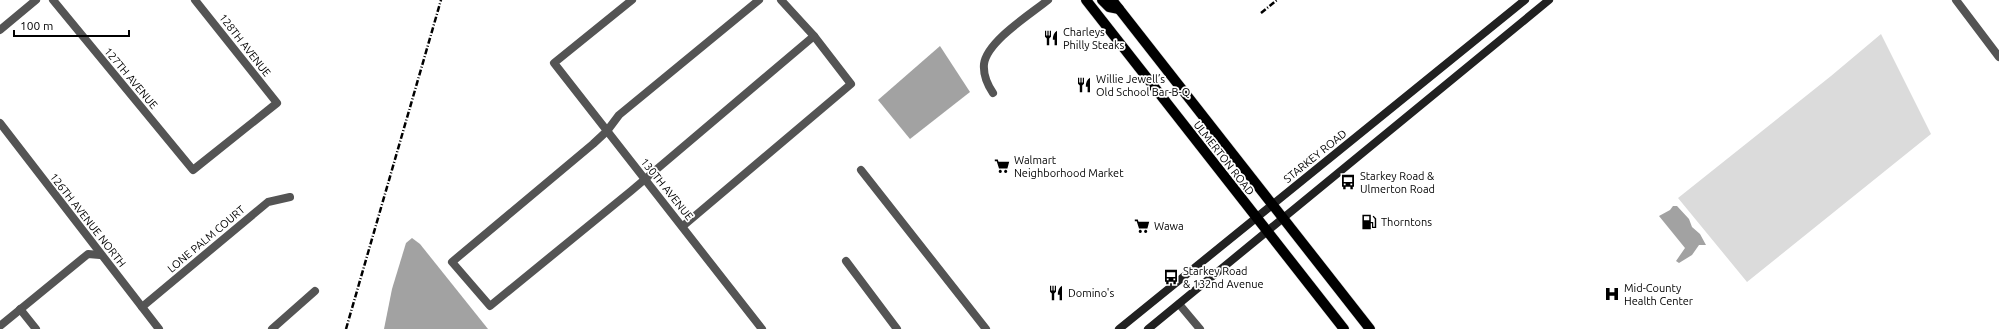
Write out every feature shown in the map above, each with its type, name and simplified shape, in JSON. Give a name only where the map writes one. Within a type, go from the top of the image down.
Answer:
[{"type":"main road","name":"ULMERTON ROAD","points":[[1086,0],[1344,329]]},
{"type":"main road","points":[[1102,0],[1109,8],[1120,9]]},
{"type":"main road","name":"ULMERTON ROAD","points":[[1112,0],[1370,329]]},
{"type":"main road","name":"STARKEY ROAD","points":[[1119,329],[1525,0]]},
{"type":"main road","points":[[1148,329],[1549,0]]},
{"type":"street","points":[[0,30],[36,0]]},
{"type":"street","name":"127TH AVENUE","points":[[52,0],[193,170],[277,103]]},
{"type":"street","name":"128TH AVENUE","points":[[195,0],[277,103]]},
{"type":"street","name":"130TH AVENUE","points":[[632,0],[554,63],[644,179],[683,226],[762,329]]},
{"type":"street","points":[[759,0],[619,115],[607,131],[452,262],[490,306],[814,36]]},
{"type":"street","points":[[683,226],[851,84],[814,36],[781,0]]},
{"type":"street","points":[[993,93],[986,82],[984,72],[984,62],[991,47],[1048,0]]},
{"type":"street","points":[[1956,0],[1999,58]]},
{"type":"street","name":"126TH AVENUE NORTH","points":[[0,124],[159,329]]},
{"type":"street","points":[[861,170],[986,329]]},
{"type":"street","name":"LONE PALM COURT","points":[[142,307],[268,202],[290,197]]},
{"type":"street","points":[[0,326],[88,254],[100,254]]},
{"type":"street","points":[[846,261],[897,329]]},
{"type":"street","points":[[272,329],[315,291]]},
{"type":"street","points":[[1179,304],[1200,329]]},
{"type":"street","points":[[20,309],[36,329]]},
{"type":"shaded area","points":[[1881,34],[1931,134],[1747,282],[1678,198],[1831,76]]},
{"type":"shaded area","points":[[940,46],[970,92],[910,139],[878,100]]},
{"type":"shaded area","points":[[1673,206],[1677,206],[1689,219],[1692,227],[1700,234],[1706,245],[1699,245],[1692,255],[1679,263],[1676,261],[1685,248],[1659,216],[1670,210]]},
{"type":"shaded area","points":[[412,238],[420,244],[488,329],[384,329],[392,289],[406,243]]},
{"type":"railway","points":[[346,329],[441,0]]},
{"type":"railway","points":[[1261,13],[1277,0]]},
{"type":"place","name":"Charleys Philly Steaks","points":[[1051,38]]},
{"type":"place","name":"Willie Jewell’s Old School Bar-B-Q","points":[[1084,85]]},
{"type":"place","name":"Walmart Neighborhood Market","points":[[1002,166]]},
{"type":"place","name":"Starkey Road & Ulmerton Road","points":[[1348,182]]},
{"type":"place","name":"Thorntons","points":[[1369,222]]},
{"type":"place","name":"Wawa","points":[[1142,226]]},
{"type":"place","name":"Starkey Road & 132nd Avenue","points":[[1171,277]]},
{"type":"place","name":"Domino's","points":[[1056,293]]},
{"type":"place","name":"Mid-County Health Center","points":[[1612,294]]}]
